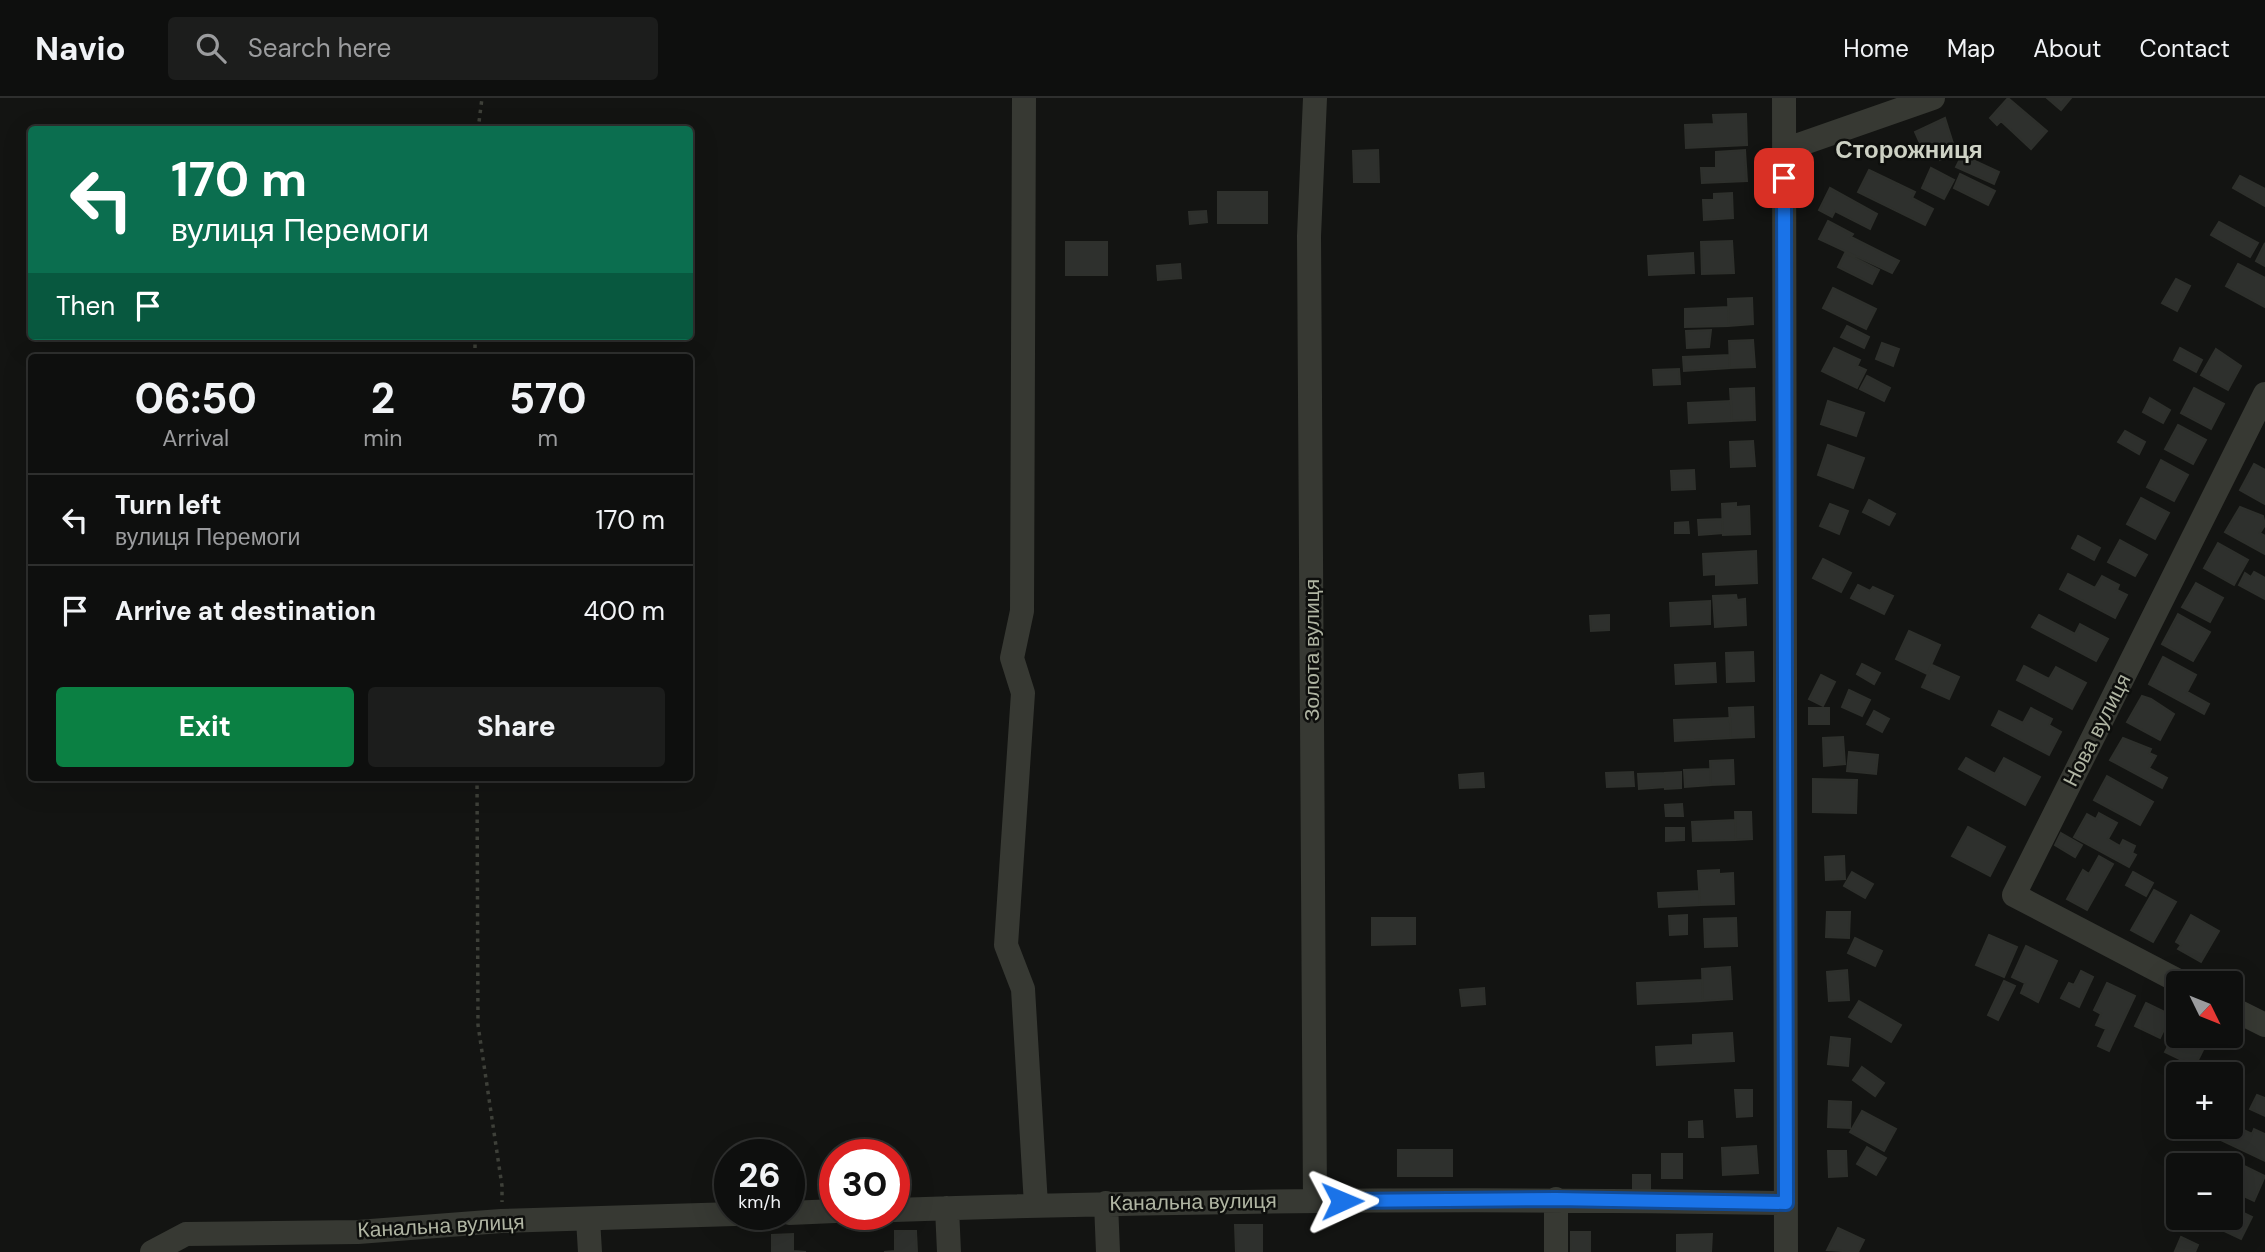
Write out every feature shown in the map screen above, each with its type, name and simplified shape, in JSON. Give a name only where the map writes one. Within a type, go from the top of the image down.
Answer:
[{"type":"street","points":[[1024,98],[1022,611],[1012,658],[1023,693],[1006,945],[1023,989],[1036,1205]]},
{"type":"street","name":"Золота вулиця","points":[[1315,98],[1309,236],[1315,1201]]},
{"type":"street","points":[[1784,98],[1786,1252]]},
{"type":"street","points":[[1784,150],[1933,98]]},
{"type":"street","name":"Нова вулиця","points":[[2166,975],[2014,895],[2265,394]]},
{"type":"street","points":[[2244,1014],[2265,1025]]},
{"type":"street","points":[[1556,1199],[1556,1252]]},
{"type":"street","name":"Канальна вулиця","points":[[910,1209],[1106,1203],[1556,1199],[1786,1203]]},
{"type":"street","points":[[1106,1203],[1108,1252]]},
{"type":"street","points":[[947,1208],[949,1252]]},
{"type":"street","name":"Канальна вулиця","points":[[152,1252],[186,1234],[245,1243],[301,1230],[358,1232],[501,1222],[714,1215]]},
{"type":"street","points":[[588,1219],[590,1252]]},
{"type":"path","points":[[478,126],[481,98]]},
{"type":"path","points":[[477,781],[478,1025],[502,1186],[501,1222]]},
{"type":"building","points":[[2008,98],[2047,131],[2031,149],[2001,121],[1997,125],[1990,118]]},
{"type":"building","points":[[2047,98],[2071,98],[2061,110]]},
{"type":"building","points":[[1746,114],[1747,145],[1686,148],[1685,125],[1714,124],[1713,115]]},
{"type":"building","points":[[1945,118],[1956,153],[1940,160],[1933,147],[1924,152],[1915,132]]},
{"type":"building","points":[[1378,150],[1379,182],[1354,182],[1353,151]]},
{"type":"building","points":[[1745,150],[1747,181],[1702,183],[1701,168],[1716,168],[1716,152]]},
{"type":"building","points":[[1962,155],[1999,172],[1994,184],[1956,167]]},
{"type":"building","points":[[1931,168],[1954,180],[1944,199],[1922,188]]},
{"type":"building","points":[[1869,170],[1915,192],[1912,198],[1933,209],[1925,225],[1858,192]]},
{"type":"building","points":[[1960,174],[1995,191],[1988,205],[1954,188]]},
{"type":"building","points":[[2240,176],[2265,189],[2265,206],[2233,188]]},
{"type":"building","points":[[1830,188],[1877,214],[1870,229],[1835,211],[1832,217],[1819,210]]},
{"type":"building","points":[[1218,192],[1267,192],[1267,223],[1218,223]]},
{"type":"building","points":[[1732,193],[1733,218],[1704,220],[1703,200],[1714,200],[1714,194]]},
{"type":"building","points":[[1206,211],[1207,222],[1190,224],[1189,212]]},
{"type":"building","points":[[1828,221],[1853,234],[1851,237],[1899,261],[1892,273],[1819,239]]},
{"type":"building","points":[[2219,222],[2258,243],[2250,257],[2211,235]]},
{"type":"building","points":[[1732,241],[1734,273],[1702,274],[1701,242]]},
{"type":"building","points":[[1066,242],[1107,242],[1107,275],[1066,275]]},
{"type":"building","points":[[2265,243],[2265,266],[2256,261]]},
{"type":"building","points":[[1693,253],[1694,273],[1649,275],[1648,256]]},
{"type":"building","points":[[1845,253],[1879,270],[1872,284],[1838,267]]},
{"type":"building","points":[[1180,264],[1181,278],[1158,280],[1157,266]]},
{"type":"building","points":[[2238,264],[2265,278],[2265,307],[2226,286]]},
{"type":"building","points":[[2176,279],[2190,286],[2177,311],[2162,303]]},
{"type":"building","points":[[1833,288],[1876,309],[1866,329],[1823,308]]},
{"type":"building","points":[[1752,298],[1753,324],[1729,326],[1728,299]]},
{"type":"building","points":[[1728,307],[1729,326],[1685,327],[1685,309]]},
{"type":"building","points":[[1847,326],[1869,337],[1864,348],[1841,337]]},
{"type":"building","points":[[1711,330],[1709,347],[1687,348],[1686,331]]},
{"type":"building","points":[[1753,340],[1755,367],[1730,368],[1729,341]]},
{"type":"building","points":[[1882,343],[1899,349],[1893,366],[1876,359]]},
{"type":"building","points":[[1834,348],[1860,360],[1857,366],[1866,370],[1857,388],[1822,371]]},
{"type":"building","points":[[2180,348],[2202,360],[2196,372],[2174,360]]},
{"type":"building","points":[[2216,349],[2241,366],[2228,390],[2201,375]]},
{"type":"building","points":[[1729,355],[1730,368],[1684,371],[1683,357]]},
{"type":"building","points":[[1679,369],[1680,384],[1654,385],[1653,370]]},
{"type":"building","points":[[1867,376],[1890,388],[1884,401],[1860,389]]},
{"type":"building","points":[[1754,388],[1755,420],[1732,421],[1730,389]]},
{"type":"building","points":[[2194,388],[2224,404],[2211,429],[2181,413]]},
{"type":"building","points":[[2150,398],[2170,410],[2163,423],[2143,412]]},
{"type":"building","points":[[1731,401],[1732,421],[1689,423],[1688,403]]},
{"type":"building","points":[[1828,401],[1864,413],[1856,436],[1821,424]]},
{"type":"building","points":[[2178,425],[2206,440],[2193,464],[2165,449]]},
{"type":"building","points":[[2125,431],[2145,442],[2139,454],[2118,442]]},
{"type":"building","points":[[1753,441],[1755,466],[1731,467],[1730,442]]},
{"type":"building","points":[[1828,445],[1864,458],[1853,488],[1818,475]]},
{"type":"building","points":[[2161,460],[2188,475],[2174,501],[2147,487]]},
{"type":"building","points":[[2254,464],[2265,470],[2265,504],[2240,490]]},
{"type":"building","points":[[1694,470],[1695,489],[1672,490],[1671,471]]},
{"type":"building","points":[[2141,498],[2169,513],[2155,539],[2127,524]]},
{"type":"building","points":[[1869,500],[1895,514],[1889,525],[1863,512]]},
{"type":"building","points":[[1736,503],[1736,507],[1749,506],[1750,534],[1723,535],[1722,504]]},
{"type":"building","points":[[1830,504],[1848,511],[1839,534],[1820,526]]},
{"type":"building","points":[[2240,507],[2263,516],[2265,525],[2260,533],[2265,536],[2265,554],[2225,532]]},
{"type":"building","points":[[1722,519],[1723,533],[1699,535],[1698,520]]},
{"type":"building","points":[[1688,522],[1689,533],[1675,533],[1675,523]]},
{"type":"building","points":[[2078,536],[2100,548],[2094,560],[2072,548]]},
{"type":"building","points":[[2120,540],[2147,555],[2135,576],[2108,562]]},
{"type":"building","points":[[2218,543],[2248,560],[2234,585],[2204,568]]},
{"type":"building","points":[[1756,551],[1757,583],[1716,585],[1716,574],[1704,575],[1703,554]]},
{"type":"building","points":[[1823,559],[1851,573],[1841,592],[1813,578]]},
{"type":"building","points":[[2254,572],[2265,578],[2265,599],[2239,585],[2245,573],[2251,577]]},
{"type":"building","points":[[2068,574],[2095,588],[2102,576],[2119,585],[2117,590],[2127,595],[2115,618],[2060,589]]},
{"type":"building","points":[[2196,583],[2223,598],[2210,622],[2182,607]]},
{"type":"building","points":[[1858,585],[1870,591],[1873,587],[1893,596],[1884,614],[1851,598]]},
{"type":"building","points":[[1736,595],[1737,600],[1745,599],[1746,625],[1715,627],[1713,596]]},
{"type":"building","points":[[1710,601],[1710,624],[1671,626],[1670,603]]},
{"type":"building","points":[[2178,614],[2210,632],[2193,661],[2162,644]]},
{"type":"building","points":[[1609,615],[1609,630],[1591,631],[1590,616]]},
{"type":"building","points":[[2039,615],[2075,634],[2080,624],[2108,639],[2096,661],[2032,627]]},
{"type":"building","points":[[1909,631],[1940,645],[1927,674],[1896,659]]},
{"type":"building","points":[[1753,652],[1754,681],[1727,682],[1726,653]]},
{"type":"building","points":[[2163,657],[2196,675],[2187,692],[2209,704],[2204,714],[2149,684]]},
{"type":"building","points":[[1715,663],[1716,682],[1676,684],[1675,665]]},
{"type":"building","points":[[1862,664],[1880,673],[1874,684],[1857,674]]},
{"type":"building","points":[[1932,665],[1959,677],[1949,699],[1922,687]]},
{"type":"building","points":[[2024,666],[2049,679],[2056,667],[2086,683],[2072,709],[2017,680]]},
{"type":"building","points":[[1821,675],[1835,682],[1823,706],[1809,699]]},
{"type":"building","points":[[1849,690],[1870,700],[1862,716],[1842,707]]},
{"type":"building","points":[[2142,696],[2174,714],[2160,740],[2127,722]]},
{"type":"building","points":[[1753,707],[1754,737],[1731,738],[1729,708]]},
{"type":"building","points":[[1809,708],[1829,708],[1829,724],[1809,724]]},
{"type":"building","points":[[2031,708],[2052,719],[2049,725],[2061,732],[2049,755],[1992,725],[1999,711],[2023,723]]},
{"type":"building","points":[[1874,711],[1889,719],[1882,732],[1867,724]]},
{"type":"building","points":[[1730,718],[1731,738],[1675,741],[1674,720]]},
{"type":"building","points":[[1843,737],[1845,764],[1824,766],[1823,738]]},
{"type":"building","points":[[2123,738],[2151,749],[2149,753],[2156,756],[2149,768],[2167,778],[2162,788],[2110,760]]},
{"type":"building","points":[[1849,752],[1878,755],[1876,774],[1847,771]]},
{"type":"building","points":[[1966,758],[1995,774],[2004,758],[2040,777],[2025,805],[1959,769]]},
{"type":"building","points":[[1733,760],[1734,784],[1711,785],[1710,761]]},
{"type":"building","points":[[1710,769],[1711,785],[1685,787],[1684,770]]},
{"type":"building","points":[[1633,772],[1634,786],[1607,787],[1606,773]]},
{"type":"building","points":[[1681,772],[1681,788],[1665,789],[1665,773]]},
{"type":"building","points":[[1483,773],[1484,787],[1460,788],[1459,775]]},
{"type":"building","points":[[1665,773],[1665,787],[1639,789],[1638,774]]},
{"type":"building","points":[[2107,776],[2153,802],[2140,825],[2094,800]]},
{"type":"building","points":[[1813,779],[1857,780],[1856,813],[1813,812]]},
{"type":"building","points":[[1682,804],[1683,816],[1666,816],[1665,805]]},
{"type":"building","points":[[1735,812],[1751,812],[1752,839],[1736,840]]},
{"type":"building","points":[[2099,813],[2117,823],[2108,839],[2120,846],[2123,840],[2135,846],[2132,853],[2136,855],[2129,867],[2074,837],[2087,814],[2096,819]]},
{"type":"building","points":[[1735,820],[1736,840],[1693,841],[1692,822]]},
{"type":"building","points":[[1968,827],[2005,847],[1990,876],[1952,856]]},
{"type":"building","points":[[1666,828],[1684,828],[1684,840],[1666,841]]},
{"type":"building","points":[[2061,833],[2082,845],[2075,857],[2055,845]]},
{"type":"building","points":[[1844,856],[1845,879],[1826,880],[1825,857]]},
{"type":"building","points":[[2099,856],[2113,864],[2087,910],[2067,899],[2083,870],[2089,874]]},
{"type":"building","points":[[1719,870],[1719,874],[1733,873],[1734,904],[1700,905],[1698,871]]},
{"type":"building","points":[[1852,872],[1873,884],[1865,898],[1844,886]]},
{"type":"building","points":[[2133,872],[2153,883],[2146,896],[2126,885]]},
{"type":"building","points":[[2154,890],[2176,902],[2153,942],[2131,930]]},
{"type":"building","points":[[1699,891],[1700,905],[1659,907],[1658,893]]},
{"type":"building","points":[[1827,912],[1850,912],[1849,938],[1826,937]]},
{"type":"building","points":[[1687,915],[1687,934],[1670,935],[1669,916]]},
{"type":"building","points":[[2191,915],[2219,931],[2201,962],[2178,949],[2181,945],[2176,942]]},
{"type":"building","points":[[1372,918],[1415,918],[1415,944],[1372,945]]},
{"type":"building","points":[[1736,918],[1737,946],[1705,947],[1704,919]]},
{"type":"building","points":[[1989,935],[2017,947],[2004,977],[1976,965]]},
{"type":"building","points":[[1855,938],[1882,951],[1875,966],[1848,953]]},
{"type":"building","points":[[2026,946],[2057,961],[2038,1002],[2021,993],[2025,983],[2012,977]]},
{"type":"building","points":[[1730,967],[1732,999],[1703,1001],[1702,969]]},
{"type":"building","points":[[1847,970],[1849,1000],[1829,1001],[1827,972]]},
{"type":"building","points":[[2081,971],[2093,977],[2079,1007],[2061,998],[2069,983],[2074,985]]},
{"type":"building","points":[[1702,980],[1703,1001],[1638,1004],[1637,983]]},
{"type":"building","points":[[2004,981],[2015,986],[1998,1020],[1988,1015]]},
{"type":"building","points":[[2107,983],[2135,996],[2109,1051],[2098,1046],[2106,1029],[2096,1025],[2101,1014],[2094,1010]]},
{"type":"building","points":[[1484,988],[1485,1004],[1462,1006],[1460,990]]},
{"type":"building","points":[[1859,1001],[1901,1025],[1891,1042],[1849,1017]]},
{"type":"building","points":[[2146,1003],[2166,1013],[2166,1025],[2160,1038],[2135,1026]]},
{"type":"building","points":[[1732,1033],[1734,1061],[1657,1065],[1656,1047],[1693,1045],[1693,1035]]},
{"type":"building","points":[[1831,1037],[1850,1039],[1848,1066],[1828,1064]]},
{"type":"building","points":[[2167,1048],[2204,1048],[2197,1062],[2186,1062],[2165,1052]]},
{"type":"building","points":[[1862,1067],[1884,1083],[1875,1096],[1853,1080]]},
{"type":"building","points":[[1735,1090],[1752,1090],[1752,1116],[1737,1117]]},
{"type":"building","points":[[2257,1095],[2265,1098],[2265,1116],[2250,1109]]},
{"type":"building","points":[[1829,1101],[1851,1102],[1850,1128],[1828,1127]]},
{"type":"building","points":[[1862,1111],[1896,1129],[1884,1151],[1850,1132]]},
{"type":"building","points":[[1702,1121],[1703,1137],[1689,1137],[1689,1122]]},
{"type":"building","points":[[2254,1129],[2265,1134],[2265,1161],[2221,1140],[2243,1139],[2243,1130],[2252,1134]]},
{"type":"building","points":[[1756,1146],[1758,1173],[1723,1175],[1722,1148]]},
{"type":"building","points":[[1867,1147],[1886,1158],[1876,1175],[1857,1164]]},
{"type":"building","points":[[1398,1150],[1452,1150],[1452,1176],[1398,1176]]},
{"type":"building","points":[[1828,1151],[1846,1151],[1847,1176],[1829,1177]]},
{"type":"building","points":[[1662,1154],[1682,1154],[1682,1178],[1662,1178]]},
{"type":"building","points":[[2243,1165],[2265,1176],[2254,1201],[2243,1196]]},
{"type":"building","points":[[1633,1175],[1650,1175],[1650,1193],[1633,1193]]},
{"type":"building","points":[[2243,1213],[2252,1217],[2241,1239],[2222,1230],[2243,1230]]},
{"type":"building","points":[[1235,1225],[1262,1225],[1262,1252],[1236,1252]]},
{"type":"building","points":[[1838,1228],[1864,1240],[1858,1252],[1827,1250]]},
{"type":"building","points":[[895,1231],[916,1231],[917,1252],[884,1252],[895,1251]]},
{"type":"building","points":[[1571,1232],[1590,1232],[1590,1252],[1571,1252]]},
{"type":"building","points":[[793,1234],[793,1251],[806,1252],[772,1252],[772,1235]]},
{"type":"building","points":[[1712,1234],[1711,1252],[1677,1252],[1677,1235]]},
{"type":"building","points":[[2181,1237],[2198,1245],[2195,1252],[2175,1251]]},
{"type":"district","name":"Сторожниця","points":[[1909,149]]},
{"type":"route","points":[[1342,1201],[1556,1199],[1786,1203],[1784,178]]}]
